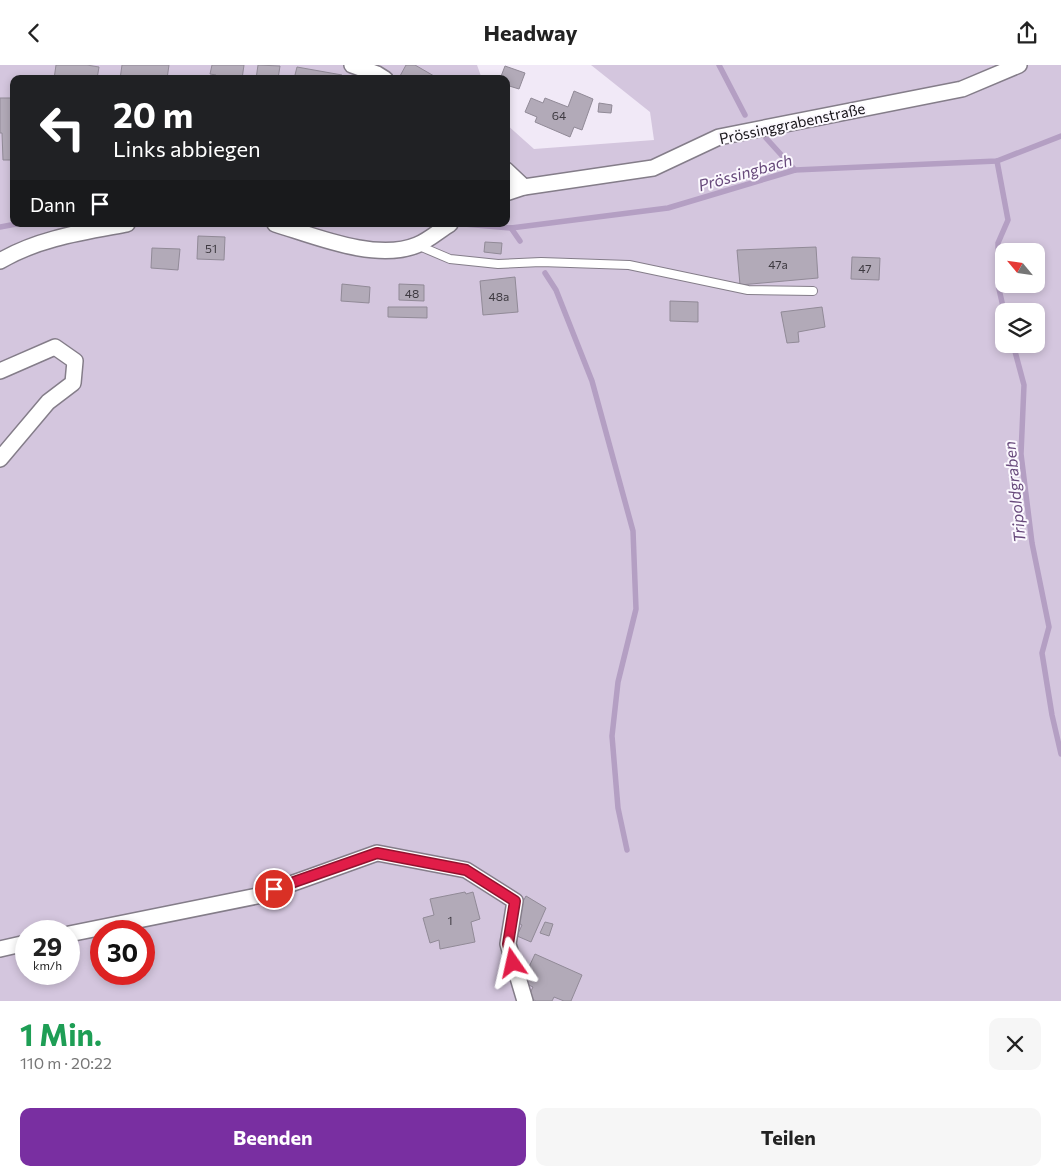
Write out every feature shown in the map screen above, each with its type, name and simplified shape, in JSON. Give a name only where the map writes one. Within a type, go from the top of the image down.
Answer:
[{"type":"street","points":[[352,65],[379,75]]},
{"type":"street","name":"Prössinggrabenstraße","points":[[510,192],[524,187],[654,168],[719,137],[962,89],[1019,65]]},
{"type":"street","points":[[510,174],[524,187]]},
{"type":"street","points":[[0,261],[19,250],[64,236],[111,227]]},
{"type":"street","points":[[285,227],[353,247],[379,251],[417,245],[445,227]]},
{"type":"street","points":[[0,371],[55,347],[75,361],[73,383],[48,402],[0,459]]},
{"type":"street","points":[[80,932],[258,896],[377,853],[466,870],[515,901],[508,944],[525,1001]]},
{"type":"street","points":[[0,949],[15,946]]},
{"type":"lane","points":[[417,245],[450,259],[498,264],[541,261],[630,265],[748,290],[813,291]]},
{"type":"shaded area","points":[[0,65],[477,65],[481,75],[10,75],[10,227],[510,227],[510,128],[534,149],[654,140],[650,112],[591,65],[1061,65],[1061,1001],[0,1001]]},
{"type":"building","points":[[56,65],[99,67],[98,75],[55,75]]},
{"type":"building","points":[[122,65],[169,65],[168,75],[121,75]]},
{"type":"building","points":[[212,65],[244,65],[243,75],[210,74]]},
{"type":"building","points":[[258,65],[280,66],[279,75],[257,75]]},
{"type":"building","points":[[406,65],[415,65],[432,75],[401,75]]},
{"type":"building","points":[[505,66],[525,73],[519,89],[510,86],[510,75],[502,75]]},
{"type":"building","points":[[297,67],[342,75],[295,75]]},
{"type":"building","points":[[574,91],[593,99],[582,130],[574,127],[570,137],[535,122],[537,117],[525,112],[531,98],[543,103],[545,98],[568,107]]},
{"type":"building","points":[[0,98],[10,98],[10,160],[3,160],[2,133],[0,133]]},
{"type":"building","points":[[599,103],[612,105],[611,113],[598,112]]},
{"type":"building","points":[[198,236],[225,237],[224,260],[197,259]]},
{"type":"building","points":[[485,242],[502,243],[501,254],[484,252]]},
{"type":"building","points":[[816,247],[818,278],[740,285],[737,250]]},
{"type":"building","points":[[152,248],[180,249],[178,270],[151,268]]},
{"type":"building","points":[[852,257],[880,258],[879,280],[851,279]]},
{"type":"building","points":[[515,277],[518,312],[483,315],[480,281]]},
{"type":"building","points":[[342,284],[370,287],[369,303],[341,301]]},
{"type":"building","points":[[399,284],[424,285],[424,301],[399,300]]},
{"type":"building","points":[[670,301],[698,302],[698,322],[670,321]]},
{"type":"building","points":[[388,307],[427,307],[427,318],[388,317]]},
{"type":"building","points":[[822,307],[825,327],[798,332],[799,342],[787,343],[781,312]]},
{"type":"building","points":[[465,892],[466,894],[473,892],[480,919],[471,922],[475,942],[440,949],[439,940],[430,943],[423,918],[434,915],[430,899]]},
{"type":"building","points":[[526,896],[546,908],[531,942],[517,936],[522,925],[513,920]]},
{"type":"building","points":[[545,922],[553,924],[549,936],[540,933]]},
{"type":"building","points":[[535,954],[582,975],[571,1001],[564,1001],[554,997],[552,1001],[536,1001],[528,997],[533,987],[522,982]]},
{"type":"waterway","points":[[719,65],[745,115]]},
{"type":"waterway","name":"Prössingbach","points":[[499,227],[511,228],[668,208],[795,170],[997,161],[1061,136]]},
{"type":"waterway","points":[[766,138],[795,170]]},
{"type":"waterway","name":"Tripoldgraben","points":[[997,161],[1008,220],[998,243],[999,289],[1002,303]]},
{"type":"waterway","name":"Prössingbach","points":[[0,227],[10,225]]},
{"type":"waterway","points":[[511,228],[520,241]]},
{"type":"waterway","points":[[545,273],[556,290],[592,381],[633,531],[636,609],[618,682],[612,736],[618,808],[627,850]]},
{"type":"waterway","name":"Tripoldgraben","points":[[1015,353],[1024,385],[1021,454],[1032,543],[1049,627],[1042,653],[1052,715],[1061,754]]},
{"type":"route","points":[[274,889],[377,853],[466,870],[515,901],[508,944],[513,963]]}]
